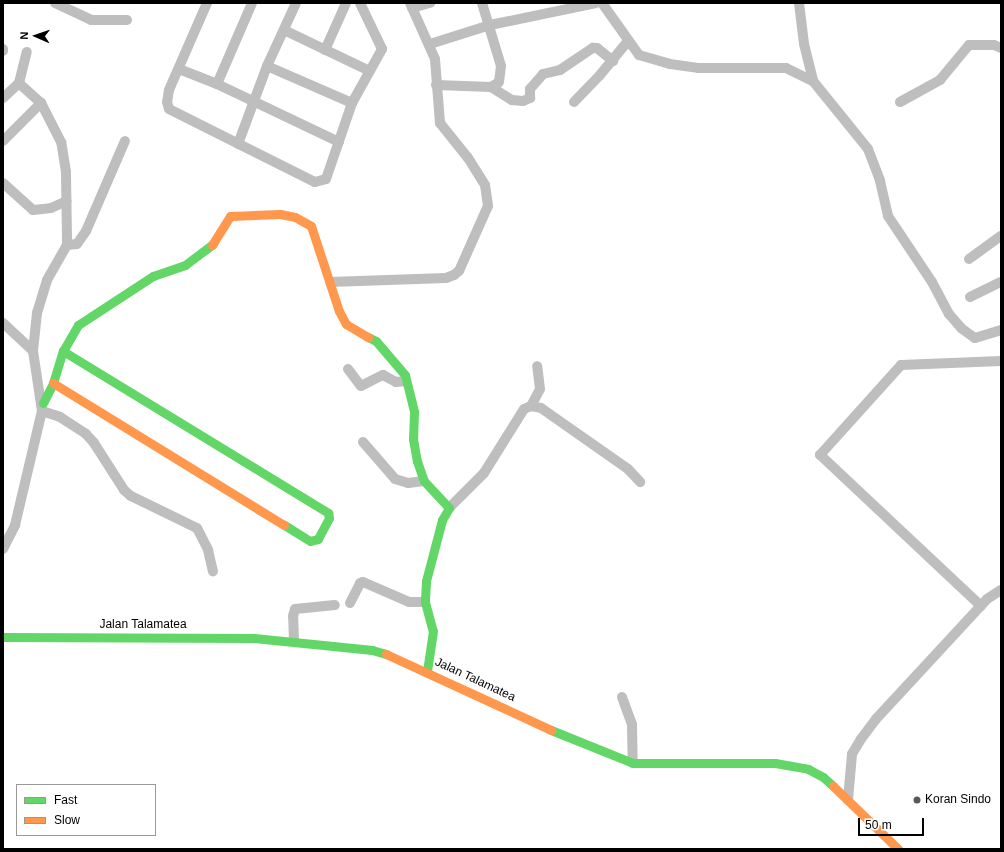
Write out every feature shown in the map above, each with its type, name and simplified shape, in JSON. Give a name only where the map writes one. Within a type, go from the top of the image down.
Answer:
[{"type":"street","points":[[55,3],[91,20],[127,20]]},
{"type":"street","points":[[207,3],[169,90],[166,102],[169,109],[315,182],[326,178],[352,103],[382,50],[360,3]]},
{"type":"street","points":[[217,84],[252,3]]},
{"type":"street","points":[[238,144],[267,66],[296,3]]},
{"type":"street","points":[[325,50],[346,3]]},
{"type":"street","points":[[330,282],[446,278],[459,271],[484,220],[488,196],[485,185],[468,158],[440,123],[435,59],[430,44],[411,6],[430,3]]},
{"type":"street","points":[[436,85],[491,86],[499,82],[501,66],[490,25],[482,3]]},
{"type":"street","points":[[430,44],[490,25],[596,3]]},
{"type":"street","points":[[602,3],[639,55],[670,64],[731,69],[776,66],[796,72],[813,81],[868,150],[880,182],[888,216],[932,282],[949,314],[961,328],[975,338],[1001,330]]},
{"type":"street","points":[[800,3],[804,44],[813,81]]},
{"type":"street","points":[[284,30],[370,71]]},
{"type":"street","points":[[574,102],[612,61],[628,41]]},
{"type":"street","points":[[900,102],[940,80],[970,45],[994,45],[1001,48]]},
{"type":"street","points":[[491,86],[512,100],[523,101],[530,98],[530,89],[542,74],[560,70],[584,57],[593,48],[597,48],[612,61]]},
{"type":"street","points":[[3,98],[19,83],[27,52]]},
{"type":"street","points":[[267,66],[352,103]]},
{"type":"street","points":[[179,69],[217,84],[254,104],[339,142]]},
{"type":"street","points":[[19,83],[41,103],[60,142],[67,201],[67,245],[47,280],[37,313],[33,351],[42,407]]},
{"type":"street","points":[[3,141],[41,103]]},
{"type":"street","points":[[67,245],[77,244],[86,231],[125,141]]},
{"type":"street","points":[[3,183],[33,210],[51,208],[67,201]]},
{"type":"street","points":[[3,549],[15,525],[42,407],[52,384],[63,351],[71,335],[90,315],[153,276],[185,265],[204,253],[215,241],[225,221],[237,214],[280,214],[295,217],[311,226],[346,324],[376,342],[405,375],[414,412],[413,439],[417,461],[424,481],[449,508]]},
{"type":"street","points":[[969,259],[1001,236]]},
{"type":"street","points":[[970,297],[1001,282]]},
{"type":"street","points":[[3,323],[33,351]]},
{"type":"street","points":[[52,384],[310,541],[318,539],[329,518],[328,513],[63,351]]},
{"type":"street","points":[[981,606],[820,455],[901,365],[1001,361]]},
{"type":"street","points":[[427,671],[434,631],[425,602],[426,581],[442,520],[449,508],[484,473],[524,409],[531,406],[540,389],[537,366]]},
{"type":"street","points":[[348,369],[361,386],[383,374],[396,382],[406,381]]},
{"type":"street","points":[[531,406],[547,413],[628,469],[640,482]]},
{"type":"street","points":[[42,407],[75,426],[94,443],[124,490],[130,496],[197,528],[208,550],[212,571]]},
{"type":"street","points":[[362,442],[395,479],[408,484],[424,481]]},
{"type":"street","points":[[350,602],[360,583],[363,582],[409,602],[425,602]]},
{"type":"street","points":[[848,800],[852,754],[861,739],[876,719],[981,606],[1001,590]]},
{"type":"street","points":[[294,641],[293,616],[296,609],[335,605]]},
{"type":"street","name":"Jalan Talamatea","points":[[3,637],[294,641],[366,649],[395,657],[576,742],[633,763],[792,765],[808,769],[823,777],[898,849]]},
{"type":"street","points":[[622,696],[632,724],[633,763]]},
{"type":"traffic: fast","points":[[43,403],[53,383],[63,351],[78,325],[153,276],[185,265],[212,245]]},
{"type":"traffic: fast","points":[[368,337],[376,341],[405,375],[414,412],[413,439],[417,461],[424,481],[449,508],[442,520],[426,581],[425,602],[433,631],[427,671]]},
{"type":"traffic: fast","points":[[63,351],[328,513],[329,518],[318,539],[310,541],[284,525]]},
{"type":"traffic: fast","points":[[3,637],[254,638],[372,650],[386,654]]},
{"type":"traffic: fast","points":[[551,730],[633,763],[775,763],[808,769],[823,777],[833,786]]},
{"type":"traffic: slow","points":[[212,245],[230,216],[280,214],[295,217],[311,226],[339,311],[346,324],[368,337]]},
{"type":"traffic: slow","points":[[53,383],[284,525]]},
{"type":"traffic: slow","points":[[386,654],[551,730]]},
{"type":"traffic: slow","points":[[833,786],[898,849]]},
{"type":"place","name":"Koran Sindo","points":[[917,800]]}]
